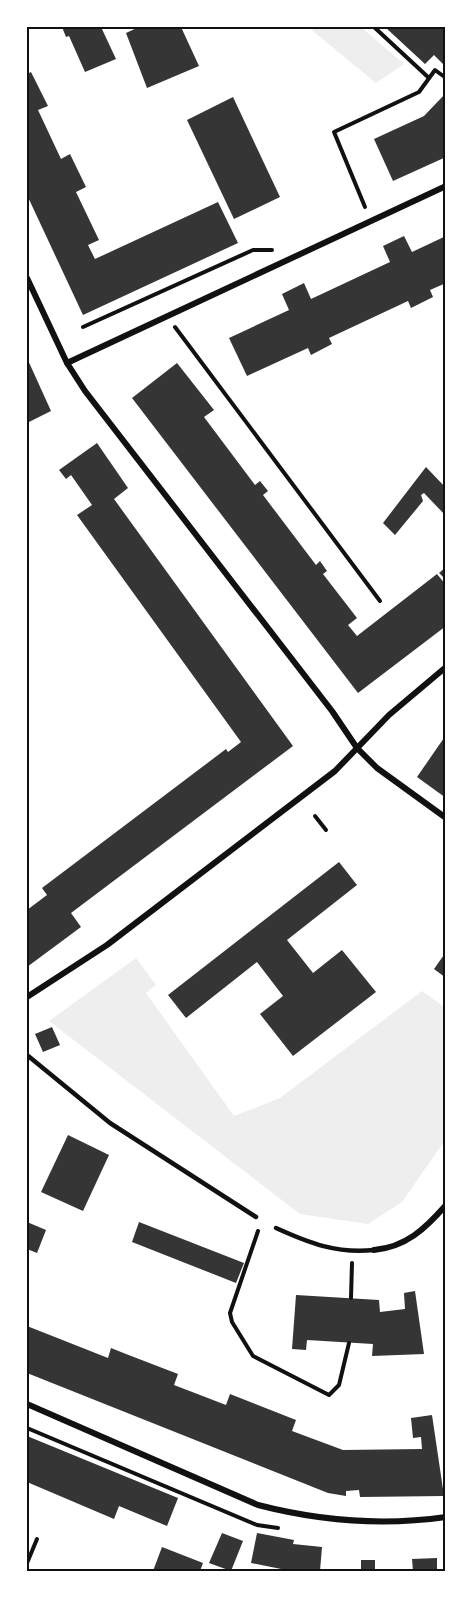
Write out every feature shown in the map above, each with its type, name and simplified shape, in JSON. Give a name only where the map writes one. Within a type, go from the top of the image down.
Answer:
[{"type":"street","points":[[67,363],[446,186]]},
{"type":"street","points":[[27,278],[67,363],[100,411],[332,711],[357,748],[377,768],[446,818]]},
{"type":"street","points":[[27,997],[106,945],[335,771],[389,715],[446,667]]},
{"type":"street","points":[[374,1250],[408,1241],[426,1227],[446,1206]]},
{"type":"street","points":[[27,1404],[258,1505],[291,1514],[375,1522],[417,1521],[446,1517]]},
{"type":"lane","points":[[27,1055],[110,1124],[256,1217]]},
{"type":"lane","points":[[276,1228],[310,1244],[353,1253],[374,1250]]},
{"type":"path","points":[[374,27],[429,78]]},
{"type":"path","points":[[365,207],[334,132],[419,92],[435,70],[446,78]]},
{"type":"path","points":[[356,212],[375,202]]},
{"type":"path","points":[[83,327],[253,250],[273,250],[284,245]]},
{"type":"path","points":[[169,316],[178,332],[380,601]]},
{"type":"path","points":[[315,816],[326,830]]},
{"type":"path","points":[[262,1220],[230,1313],[232,1322],[253,1356],[329,1395],[339,1384],[348,1343]]},
{"type":"path","points":[[351,1298],[353,1253]]},
{"type":"path","points":[[27,1563],[37,1539]]},
{"type":"shaded area","points":[[308,27],[361,27],[404,64],[376,83]]},
{"type":"shaded area","points":[[136,958],[156,985],[146,993],[234,1116],[280,1098],[422,991],[446,1008],[446,1139],[402,1202],[368,1224],[300,1214],[49,1021]]},
{"type":"building","points":[[62,27],[101,27],[116,59],[85,72],[69,36],[66,37]]},
{"type":"building","points":[[139,27],[181,27],[199,66],[147,88],[126,33]]},
{"type":"building","points":[[385,27],[446,27],[446,67],[434,55],[425,64]]},
{"type":"building","points":[[31,72],[48,106],[38,110],[61,159],[70,154],[86,187],[76,192],[99,240],[88,245],[95,259],[218,202],[238,243],[83,315],[27,195],[27,74]]},
{"type":"building","points":[[446,93],[446,157],[393,181],[374,139],[424,116]]},
{"type":"building","points":[[233,97],[280,197],[234,219],[187,120]]},
{"type":"building","points":[[404,236],[412,252],[446,236],[446,283],[430,290],[433,297],[411,308],[408,301],[329,338],[332,344],[311,355],[308,348],[247,376],[229,338],[289,310],[282,294],[304,283],[311,299],[390,262],[383,246]]},
{"type":"building","points":[[27,358],[51,411],[27,423]]},
{"type":"building","points":[[177,363],[214,410],[204,417],[255,485],[260,481],[268,491],[263,495],[316,565],[320,561],[327,571],[323,574],[357,618],[348,625],[357,636],[437,574],[446,585],[446,626],[358,693],[132,398]]},
{"type":"building","points":[[97,443],[128,488],[114,499],[293,746],[71,913],[81,927],[27,967],[27,910],[47,895],[42,888],[226,749],[228,752],[241,742],[77,515],[92,505],[71,475],[66,479],[59,470]]},
{"type":"building","points":[[426,467],[446,488],[446,516],[424,493],[421,495],[423,501],[395,535],[383,523]]},
{"type":"building","points":[[446,567],[446,580],[439,573]]},
{"type":"building","points":[[446,735],[446,798],[417,777]]},
{"type":"building","points":[[339,862],[357,885],[287,940],[313,973],[342,950],[376,992],[293,1056],[260,1014],[283,996],[257,962],[186,1018],[168,995]]},
{"type":"building","points":[[446,952],[446,978],[434,969]]},
{"type":"building","points":[[52,1027],[60,1045],[43,1052],[35,1034]]},
{"type":"building","points":[[68,1135],[109,1155],[83,1211],[41,1192]]},
{"type":"building","points":[[27,1222],[46,1230],[37,1253],[27,1249]]},
{"type":"building","points":[[139,1222],[244,1263],[236,1283],[132,1242]]},
{"type":"building","points":[[415,1291],[424,1354],[372,1356],[373,1344],[307,1340],[306,1350],[292,1349],[296,1295],[379,1300],[380,1312],[405,1309],[404,1293]]},
{"type":"building","points":[[27,1326],[108,1358],[111,1348],[178,1374],[174,1385],[226,1405],[230,1394],[296,1420],[292,1431],[343,1450],[422,1449],[421,1437],[413,1438],[411,1418],[432,1415],[444,1496],[360,1497],[359,1490],[346,1491],[346,1496],[328,1493],[27,1373]]},
{"type":"building","points":[[27,1436],[178,1498],[167,1526],[119,1506],[114,1519],[27,1482]]},
{"type":"building","points":[[222,1533],[243,1541],[231,1571],[209,1563]]},
{"type":"building","points":[[257,1533],[294,1540],[293,1544],[322,1547],[320,1571],[291,1571],[251,1563]]},
{"type":"building","points":[[162,1547],[203,1563],[200,1571],[153,1571]]},
{"type":"building","points":[[437,1558],[437,1571],[413,1571],[412,1559]]},
{"type":"building","points":[[361,1560],[375,1560],[375,1571],[361,1571]]}]
